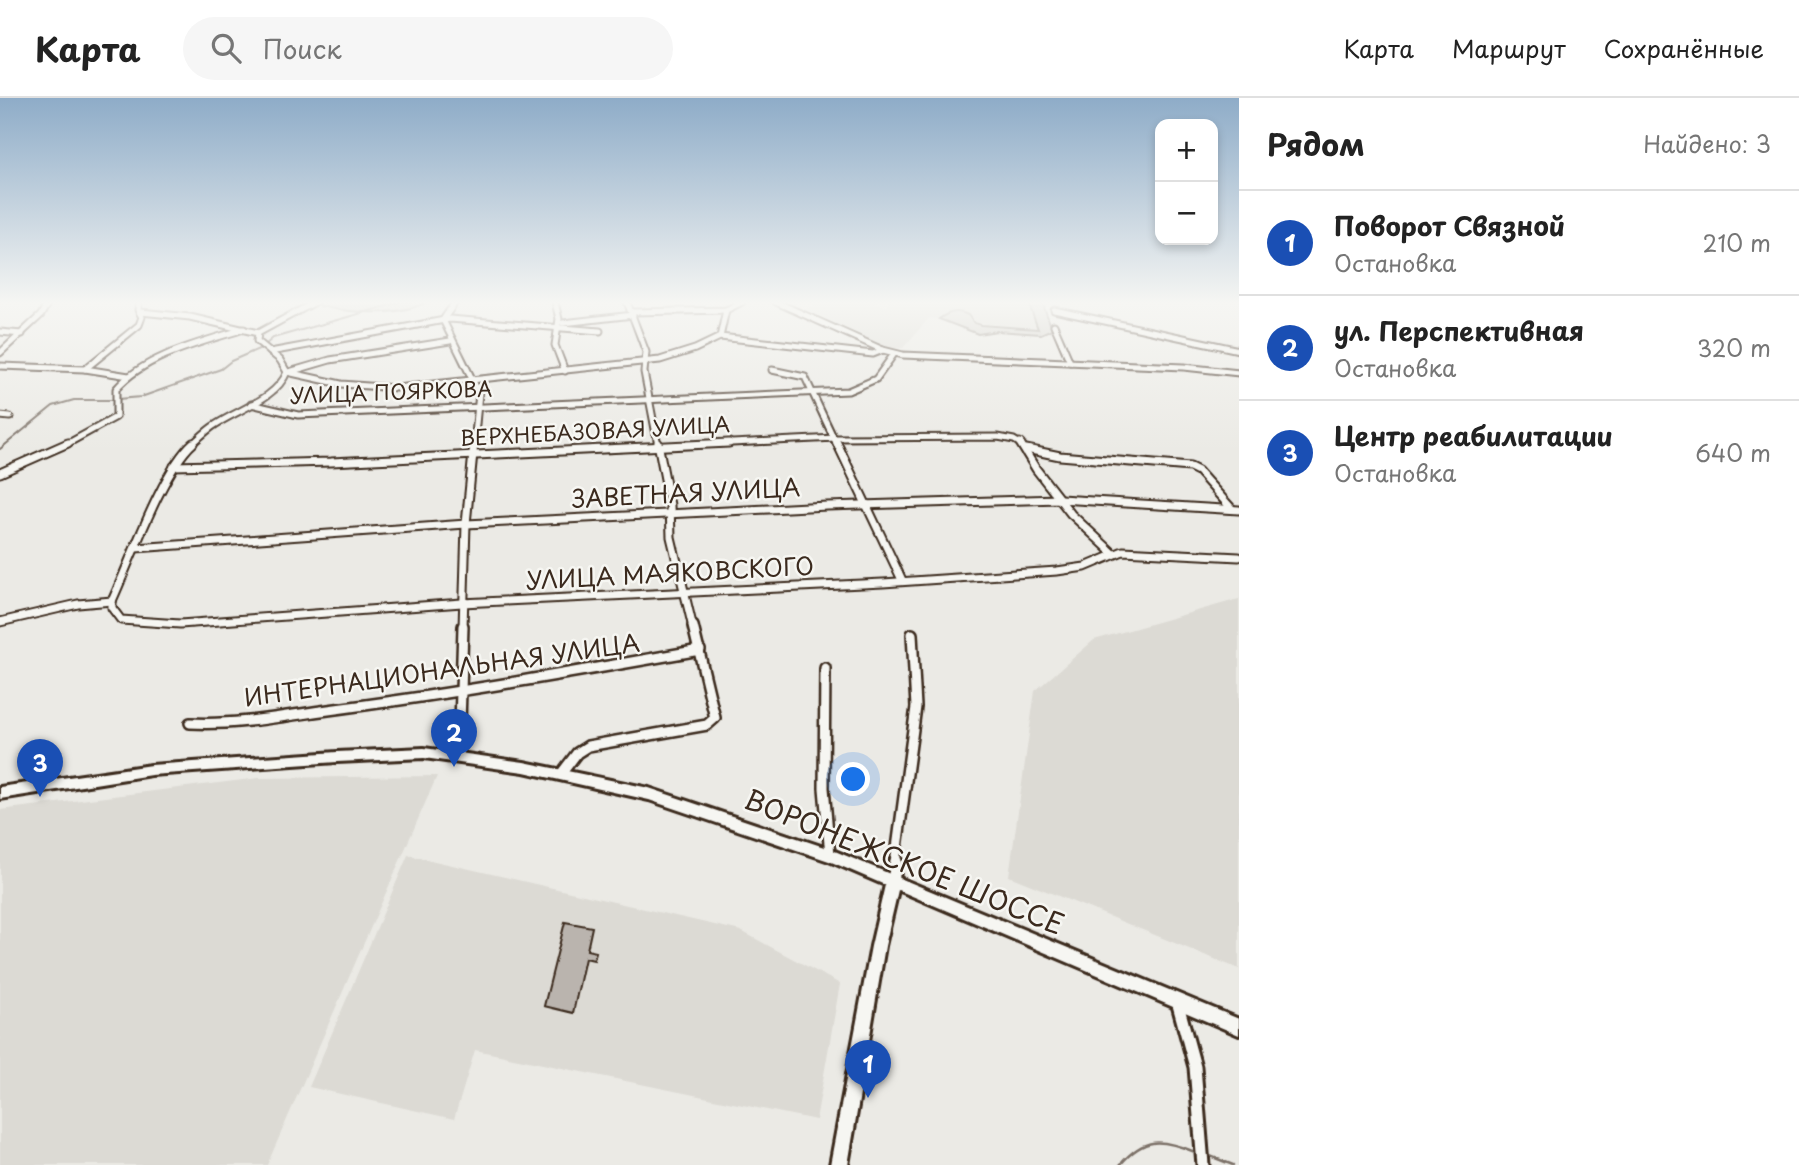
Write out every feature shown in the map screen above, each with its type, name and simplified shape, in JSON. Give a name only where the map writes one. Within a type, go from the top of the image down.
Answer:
[{"type":"main road","name":"ВОРОНЕЖСКОЕ ШОССЕ","points":[[0,793],[178,767],[424,753],[561,774],[649,794],[830,855],[1239,1027]]},
{"type":"main road","points":[[839,1165],[878,946],[893,882]]},
{"type":"street","points":[[85,369],[107,352]]},
{"type":"street","points":[[0,473],[59,447],[112,419],[117,414],[118,384],[179,352]]},
{"type":"street","points":[[270,352],[280,360],[287,372],[341,384],[386,388],[645,363],[689,352]]},
{"type":"street","points":[[0,622],[78,604],[112,601],[174,466],[188,445],[213,426],[275,388],[287,372],[330,360],[382,352]]},
{"type":"street","points":[[456,352],[478,388],[466,524],[459,757]]},
{"type":"street","points":[[558,352],[565,371]]},
{"type":"street","points":[[561,774],[577,753],[588,746],[707,725],[715,718],[671,537],[670,514],[648,398],[646,352]]},
{"type":"street","points":[[853,352],[873,354],[879,352]]},
{"type":"street","points":[[888,352],[1184,367],[1239,373]]},
{"type":"street","points":[[1066,352],[1070,362]]},
{"type":"street","name":"УЛИЦА ПОЯРКОВА","points":[[251,404],[298,415],[848,391],[869,385],[885,373],[894,354]]},
{"type":"street","points":[[0,366],[85,369],[129,376]]},
{"type":"street","points":[[772,370],[803,376],[836,438],[902,580]]},
{"type":"street","points":[[0,416],[10,416]]},
{"type":"street","name":"ВЕРХНЕБАЗОВАЯ УЛИЦА","points":[[174,466],[836,438],[982,436],[1018,441],[1026,449]]},
{"type":"street","points":[[1026,449],[1034,466],[1060,499],[1098,542],[1113,553]]},
{"type":"street","points":[[1026,449],[1060,456],[1190,467],[1198,471],[1236,509]]},
{"type":"street","name":"ЗАВЕТНАЯ УЛИЦА","points":[[136,548],[466,524],[867,505],[1060,499],[1236,509]]},
{"type":"street","name":"УЛИЦА МАЯКОВСКОГО","points":[[112,601],[112,608],[121,621],[158,624],[463,603],[883,583],[1057,571],[1084,568],[1107,559],[1113,553],[1123,551],[1239,557]]},
{"type":"street","points":[[893,882],[915,714],[912,634]]},
{"type":"street","name":"ИНТЕРНАЦИОНАЛЬНАЯ УЛИЦА","points":[[190,723],[205,724],[327,711],[700,650]]},
{"type":"street","points":[[825,668],[824,788],[830,855]]},
{"type":"street","points":[[1177,1001],[1195,1067],[1203,1165]]},
{"type":"shaded area","points":[[1239,599],[1239,969],[1009,876],[1035,691],[1094,640]]},
{"type":"shaded area","points":[[437,776],[267,1165],[0,1165],[0,810],[259,778]]},
{"type":"shaded area","points":[[408,855],[741,931],[840,984],[816,1120],[475,1050],[454,1119],[309,1087]]},
{"type":"building","points":[[565,922],[592,927],[587,950],[596,952],[594,960],[585,958],[573,1013],[544,1006]]},
{"type":"waterway","points":[[118,399],[141,397],[221,369],[231,361],[252,352]]},
{"type":"waterway","points":[[0,449],[53,406],[74,400],[113,400]]},
{"type":"waterway","points":[[1120,1165],[1137,1149],[1154,1143],[1173,1144],[1195,1152]]},
{"type":"waterway","points":[[1210,1156],[1233,1165]]},
{"type":"place","name":"ул. Перспективная","points":[[454,767]]},
{"type":"place","name":"Центр реабилитации","points":[[40,797]]},
{"type":"place","name":"Поворот Связной","points":[[868,1098]]}]
